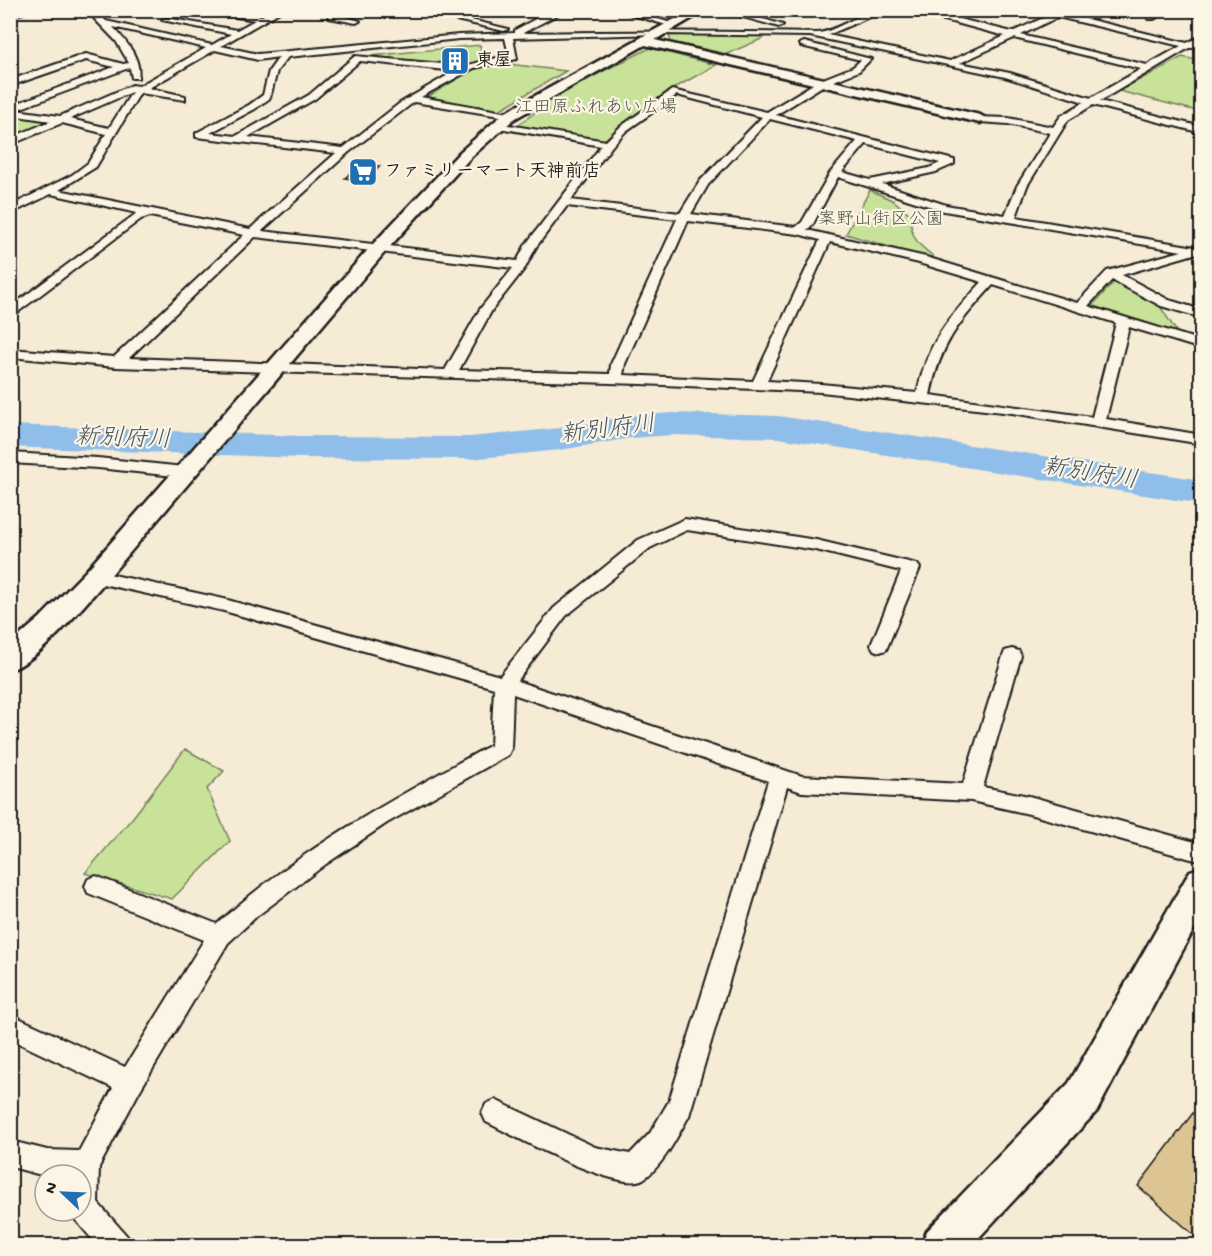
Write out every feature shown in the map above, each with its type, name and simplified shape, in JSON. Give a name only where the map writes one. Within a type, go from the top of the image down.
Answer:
[{"type":"street","points":[[10,14],[24,10]]},
{"type":"street","points":[[10,211],[76,177],[92,165],[138,89],[135,64],[120,42],[90,10]]},
{"type":"street","points":[[144,32],[183,10]]},
{"type":"street","points":[[198,10],[263,20]]},
{"type":"street","points":[[10,142],[59,119],[138,89],[279,10]]},
{"type":"street","points":[[345,10],[332,16],[356,21]]},
{"type":"street","points":[[417,10],[520,34],[546,16],[562,10]]},
{"type":"street","points":[[517,10],[546,16]]},
{"type":"street","points":[[620,10],[667,29]]},
{"type":"street","points":[[10,660],[50,625],[95,577],[379,248],[466,154],[504,121],[701,10]]},
{"type":"street","points":[[722,10],[786,27],[797,33]]},
{"type":"street","points":[[821,35],[882,10]]},
{"type":"street","points":[[911,10],[1147,68]]},
{"type":"street","points":[[1037,10],[1202,47]]},
{"type":"street","points":[[952,63],[1066,10]]},
{"type":"street","points":[[1150,17],[1163,10]]},
{"type":"street","points":[[1182,10],[1202,15]]},
{"type":"street","points":[[166,20],[238,33]]},
{"type":"street","points":[[103,23],[258,57],[438,38],[520,34],[611,34],[667,29],[821,35],[1007,75],[1092,102],[1202,130]]},
{"type":"street","points":[[408,32],[438,38]]},
{"type":"street","points":[[616,377],[618,364],[684,216],[704,183],[769,114],[821,83],[856,69],[867,60],[776,37],[770,32]]},
{"type":"street","points":[[611,34],[980,119],[1008,121],[1057,131]]},
{"type":"street","points":[[116,363],[251,233],[345,151],[414,99],[464,69],[490,55],[514,57],[508,36]]},
{"type":"street","points":[[1010,219],[1022,186],[1064,118],[1202,37]]},
{"type":"street","points":[[247,54],[276,44]]},
{"type":"street","points":[[286,54],[273,71],[267,96],[199,135],[345,151]]},
{"type":"street","points":[[10,83],[86,57],[123,67]]},
{"type":"street","points":[[238,139],[312,97],[358,58],[464,69]]},
{"type":"street","points":[[10,110],[135,64]]},
{"type":"street","points":[[138,89],[182,98]]},
{"type":"street","points":[[450,373],[486,309],[521,265],[530,246],[608,144],[623,129],[675,92],[769,114],[950,162],[932,170],[870,183]]},
{"type":"street","points":[[414,99],[608,144]]},
{"type":"street","points":[[10,110],[112,132]]},
{"type":"street","points":[[798,231],[807,224],[835,173],[864,140]]},
{"type":"street","points":[[835,173],[944,208],[1200,245]]},
{"type":"street","points":[[50,191],[251,233],[521,265]]},
{"type":"street","points":[[564,202],[798,231],[922,260],[1123,323],[1202,345]]},
{"type":"street","points":[[10,314],[137,217],[149,212]]},
{"type":"street","points":[[758,385],[826,238]]},
{"type":"street","points":[[1079,309],[1111,274],[1200,245]]},
{"type":"street","points":[[1111,274],[1165,303],[1202,314]]},
{"type":"street","points":[[922,400],[930,363],[947,329],[989,282]]},
{"type":"street","points":[[1098,421],[1123,323]]},
{"type":"street","points":[[10,353],[116,363],[616,377],[820,388],[1098,421],[1202,440]]},
{"type":"street","points":[[10,458],[184,472]]},
{"type":"street","points":[[88,1163],[130,1083],[220,936],[249,909],[318,857],[380,817],[501,749],[504,684],[560,612],[644,544],[685,524],[816,545],[911,568],[880,645]]},
{"type":"street","points":[[95,577],[224,605],[504,684],[802,784],[971,793],[1029,805],[1202,853]]},
{"type":"street","points":[[971,793],[1012,656]]},
{"type":"street","points":[[495,1113],[593,1160],[635,1170],[659,1142],[680,1107],[780,776]]},
{"type":"street","points":[[942,1245],[1083,1097],[1202,881]]},
{"type":"street","points":[[96,886],[220,936]]},
{"type":"street","points":[[10,1026],[130,1083]]},
{"type":"street","points":[[10,1157],[15,1155],[47,1163]]},
{"type":"street","points":[[93,1218],[117,1245]]},
{"type":"green space","name":"江田原ふれあい広場","points":[[757,34],[764,38],[727,54],[671,42],[669,35]]},
{"type":"green space","points":[[480,45],[483,59],[464,66],[369,56]]},
{"type":"green space","name":"江田原ふれあい広場","points":[[650,48],[716,65],[669,91],[604,140],[517,126],[563,91]]},
{"type":"green space","points":[[1182,57],[1201,61],[1201,112],[1119,91]]},
{"type":"green space","name":"江田原ふれあい広場","points":[[512,60],[508,64],[566,71],[499,110],[427,97],[472,70]]},
{"type":"green space","points":[[11,114],[51,120],[11,138]]},
{"type":"green space","name":"案野山街区公園","points":[[870,190],[894,201],[910,214],[915,239],[933,256],[930,259],[846,234]]},
{"type":"green space","points":[[1114,282],[1160,306],[1178,334],[1090,308]]},
{"type":"green space","points":[[185,749],[224,771],[207,789],[230,841],[172,899],[85,873],[134,816]]},
{"type":"building","name":"ファミリーマート天神前店","points":[[360,164],[380,166],[366,181],[345,178]]},
{"type":"building","points":[[1202,1101],[1202,1242],[1138,1186]]},
{"type":"waterway","name":"新別府川","points":[[10,436],[301,447],[470,448],[560,439],[631,427],[672,424],[778,427],[1202,492]]},
{"type":"place","name":"東屋","points":[[455,61]]},
{"type":"place","name":"ファミリーマート天神前店","points":[[363,172]]}]
